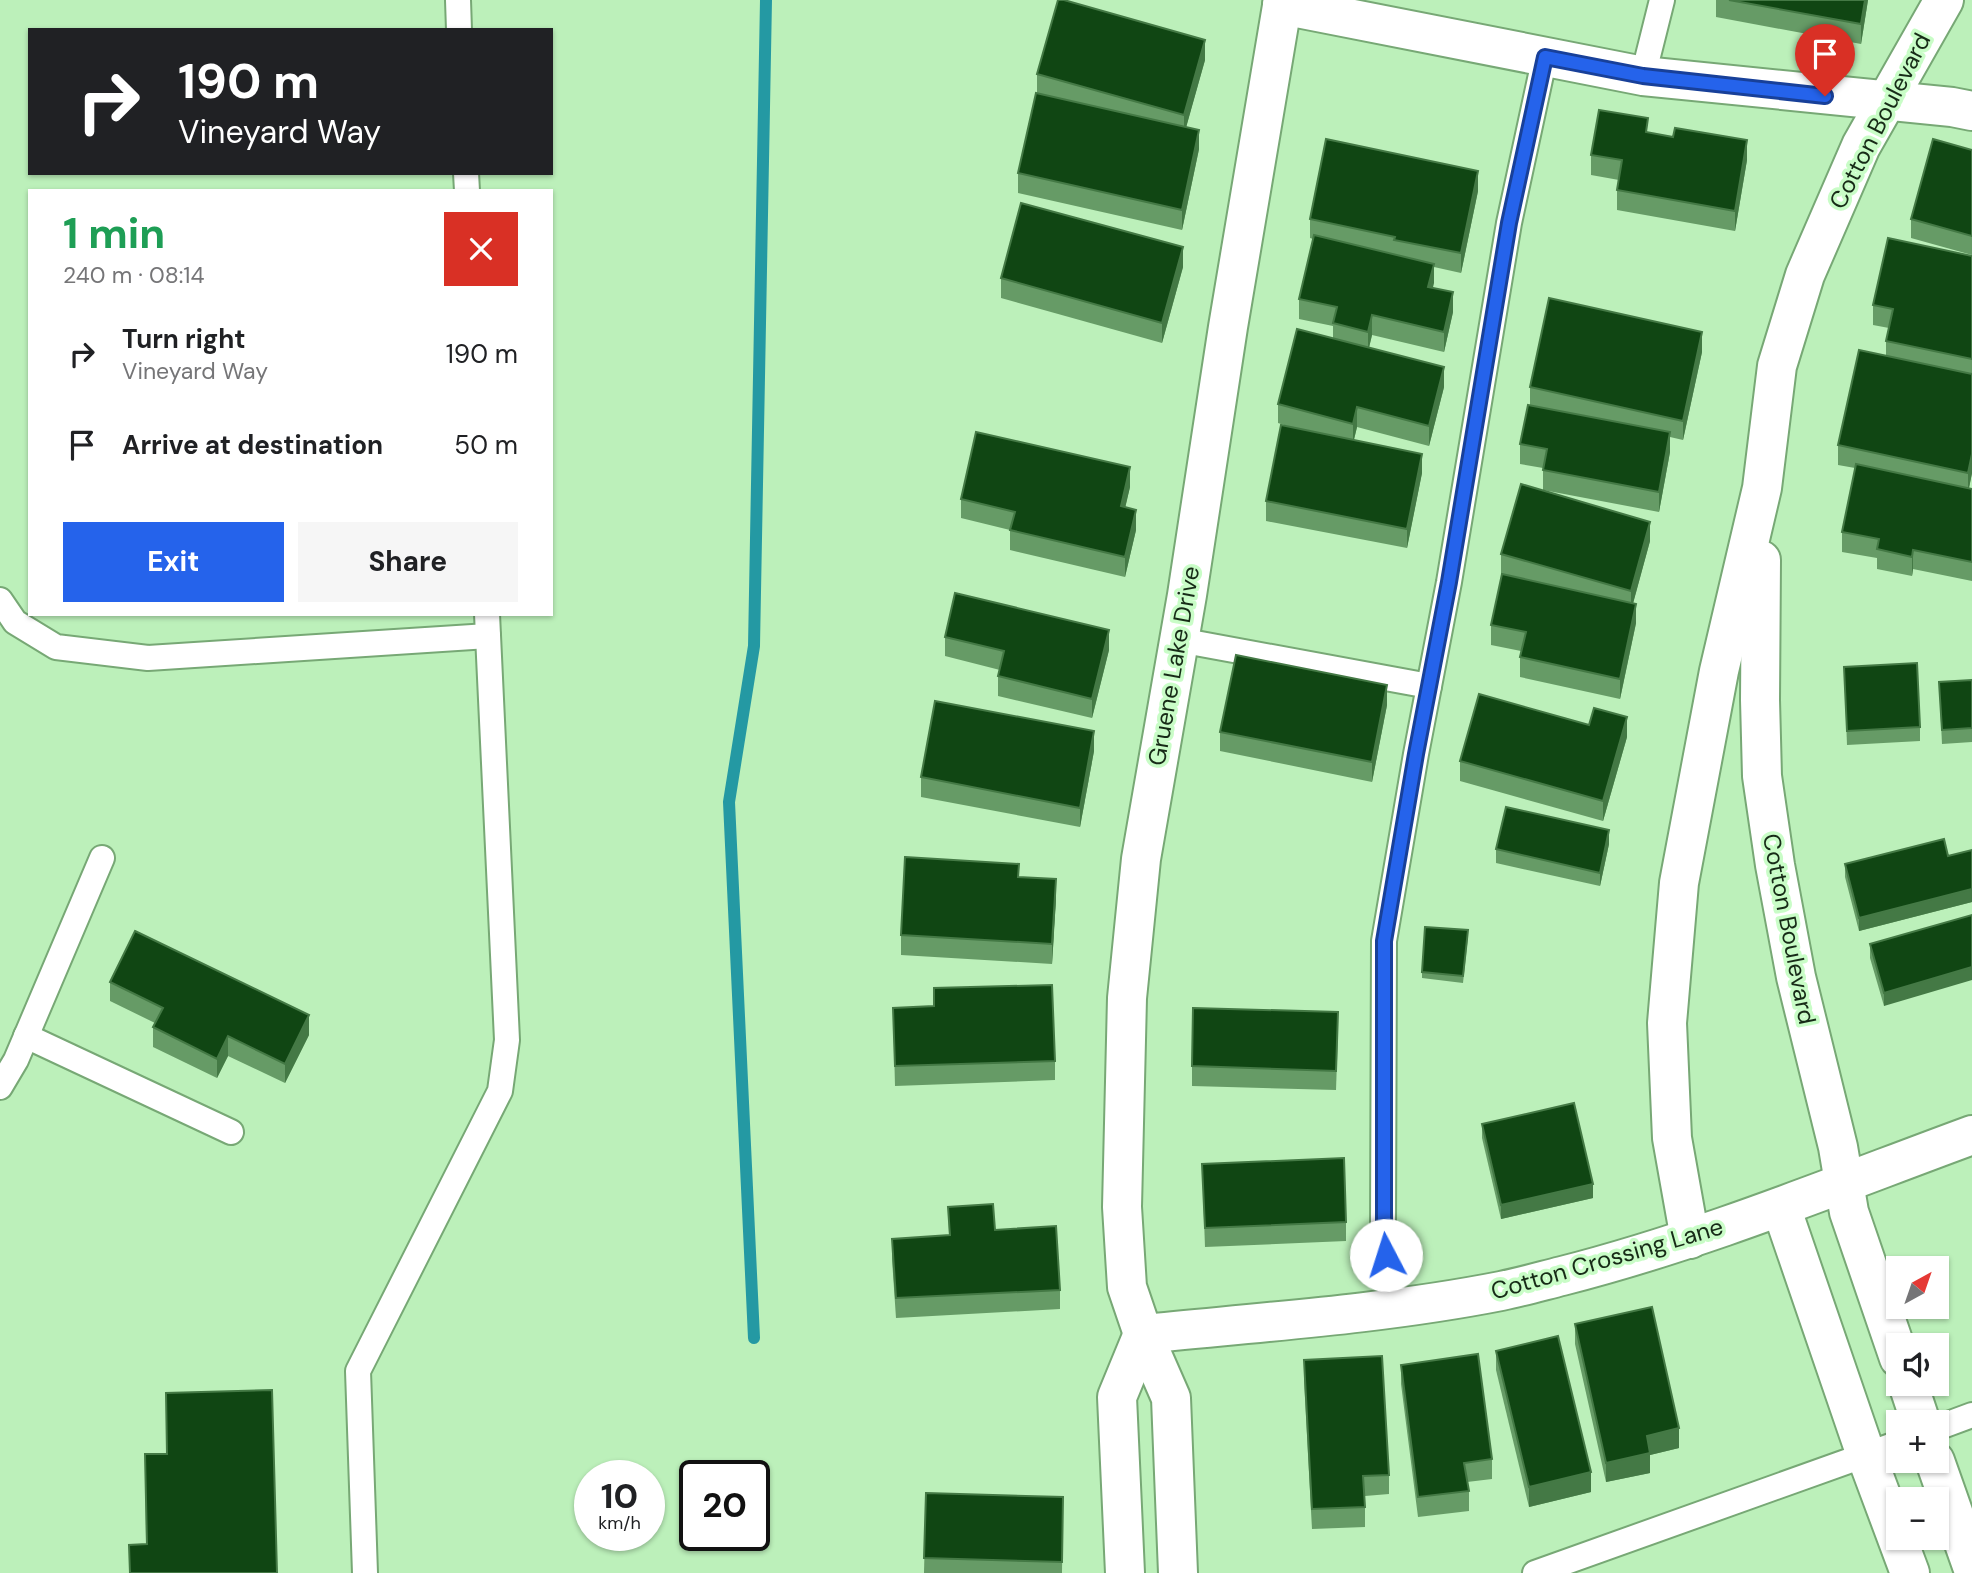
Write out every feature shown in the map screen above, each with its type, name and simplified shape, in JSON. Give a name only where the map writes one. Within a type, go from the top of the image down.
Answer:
[{"type":"street","name":"Cotton Boulevard","points":[[1690,1239],[1672,1138],[1667,1023],[1678,896],[1719,671],[1762,488],[1777,366],[1805,275],[1861,146],[1944,0]]},
{"type":"street","points":[[1283,3],[1643,76],[1972,111]]},
{"type":"street","name":"Gruene Lake Drive","points":[[1178,1573],[1171,1398],[1143,1334],[1127,1287],[1122,1208],[1127,998],[1141,859],[1283,3]]},
{"type":"street","name":"Cotton Boulevard","points":[[1762,488],[1762,776],[1775,865],[1796,977],[1838,1147],[1849,1212],[1890,1333]]},
{"type":"street","name":"Cotton Crossing Lane","points":[[1143,1334],[1392,1308],[1501,1291],[1690,1239],[1972,1135]]},
{"type":"street","points":[[1781,1207],[1882,1449],[1910,1573]]},
{"type":"street","points":[[1125,1573],[1116,1397],[1143,1334]]},
{"type":"street","points":[[1939,1473],[1972,1566]]},
{"type":"lane","points":[[458,0],[459,28]]},
{"type":"lane","points":[[1643,76],[1662,0]]},
{"type":"lane","points":[[1392,1308],[1384,1229],[1384,941],[1449,582],[1509,223],[1545,57]]},
{"type":"lane","points":[[0,600],[15,622],[56,648],[148,658],[487,625],[508,1040],[500,1091],[358,1371],[365,1573]]},
{"type":"lane","points":[[1179,640],[1429,686]]},
{"type":"lane","points":[[0,1087],[16,1060],[102,858]]},
{"type":"lane","points":[[26,1036],[231,1132]]},
{"type":"lane","points":[[1949,1424],[1972,1415]]},
{"type":"lane","points":[[1535,1573],[1882,1449]]},
{"type":"building","points":[[1058,0],[1205,40],[1184,115],[1037,74]]},
{"type":"building","points":[[1729,0],[1865,0],[1861,24]]},
{"type":"building","points":[[1036,93],[1199,130],[1182,210],[1018,173]]},
{"type":"building","points":[[1599,110],[1648,118],[1646,132],[1673,137],[1675,128],[1747,140],[1735,211],[1617,190],[1622,160],[1591,155]]},
{"type":"building","points":[[1326,139],[1478,171],[1461,253],[1310,219]]},
{"type":"building","points":[[1933,139],[1972,150],[1972,236],[1911,219]]},
{"type":"building","points":[[1021,203],[1183,247],[1162,323],[1001,278]]},
{"type":"building","points":[[1314,235],[1434,264],[1428,287],[1453,292],[1444,332],[1372,315],[1368,332],[1333,323],[1337,307],[1299,299]]},
{"type":"building","points":[[1888,238],[1972,256],[1972,359],[1886,341],[1893,309],[1873,305]]},
{"type":"building","points":[[1549,298],[1702,332],[1683,421],[1530,387]]},
{"type":"building","points":[[1297,329],[1444,367],[1429,426],[1357,407],[1353,424],[1278,404]]},
{"type":"building","points":[[1859,350],[1972,374],[1972,454],[1968,473],[1838,445]]},
{"type":"building","points":[[1528,405],[1670,432],[1659,492],[1543,470],[1547,449],[1520,444]]},
{"type":"building","points":[[1281,425],[1422,454],[1407,529],[1266,501]]},
{"type":"building","points":[[976,432],[1130,467],[1121,506],[1136,510],[1125,557],[1010,530],[1015,512],[961,499]]},
{"type":"building","points":[[1856,464],[1972,489],[1972,562],[1913,550],[1912,557],[1877,549],[1879,539],[1842,532]]},
{"type":"building","points":[[1521,484],[1650,522],[1631,591],[1501,554]]},
{"type":"building","points":[[1502,574],[1636,604],[1620,679],[1520,657],[1526,632],[1491,625]]},
{"type":"building","points":[[955,593],[1109,630],[1092,699],[998,676],[1004,651],[945,637]]},
{"type":"building","points":[[1236,655],[1387,685],[1372,762],[1220,732]]},
{"type":"building","points":[[1917,663],[1920,727],[1847,731],[1844,667]]},
{"type":"building","points":[[1972,680],[1972,728],[1942,730],[1939,682]]},
{"type":"building","points":[[1479,694],[1589,725],[1594,708],[1627,717],[1603,801],[1460,761]]},
{"type":"building","points":[[935,701],[1094,731],[1080,808],[921,777]]},
{"type":"building","points":[[1506,807],[1609,830],[1600,873],[1496,849]]},
{"type":"building","points":[[1944,839],[1948,856],[1972,850],[1972,889],[1859,918],[1845,864]]},
{"type":"building","points":[[905,857],[1019,864],[1018,877],[1056,879],[1052,944],[901,935]]},
{"type":"building","points":[[1972,915],[1972,967],[1884,993],[1870,944]]},
{"type":"building","points":[[1425,927],[1468,930],[1463,976],[1422,972]]},
{"type":"building","points":[[135,931],[309,1015],[285,1064],[228,1036],[217,1059],[153,1027],[163,1008],[110,982]]},
{"type":"building","points":[[1052,985],[1055,1061],[895,1066],[893,1008],[934,1006],[934,988]]},
{"type":"building","points":[[1193,1008],[1338,1012],[1336,1071],[1192,1066]]},
{"type":"building","points":[[1574,1103],[1593,1184],[1501,1205],[1482,1124]]},
{"type":"building","points":[[1344,1158],[1346,1222],[1205,1228],[1202,1164]]},
{"type":"building","points":[[993,1204],[995,1230],[1056,1226],[1060,1290],[896,1298],[892,1239],[950,1235],[948,1207]]},
{"type":"building","points":[[1652,1307],[1679,1428],[1647,1436],[1650,1453],[1606,1463],[1575,1324]]},
{"type":"building","points":[[1558,1336],[1591,1472],[1529,1487],[1496,1351]]},
{"type":"building","points":[[1478,1354],[1492,1459],[1464,1463],[1469,1491],[1418,1497],[1401,1365]]},
{"type":"building","points":[[1382,1356],[1389,1475],[1363,1476],[1365,1507],[1312,1509],[1304,1360]]},
{"type":"building","points":[[272,1390],[277,1573],[130,1573],[129,1545],[147,1544],[145,1454],[167,1454],[166,1393]]},
{"type":"building","points":[[926,1493],[1063,1497],[1062,1562],[924,1558]]},
{"type":"waterway","points":[[754,1338],[729,802],[754,646],[766,0]]},
{"type":"route","points":[[1386,1255],[1384,941],[1449,582],[1509,223],[1545,57],[1643,76],[1825,96]]}]
